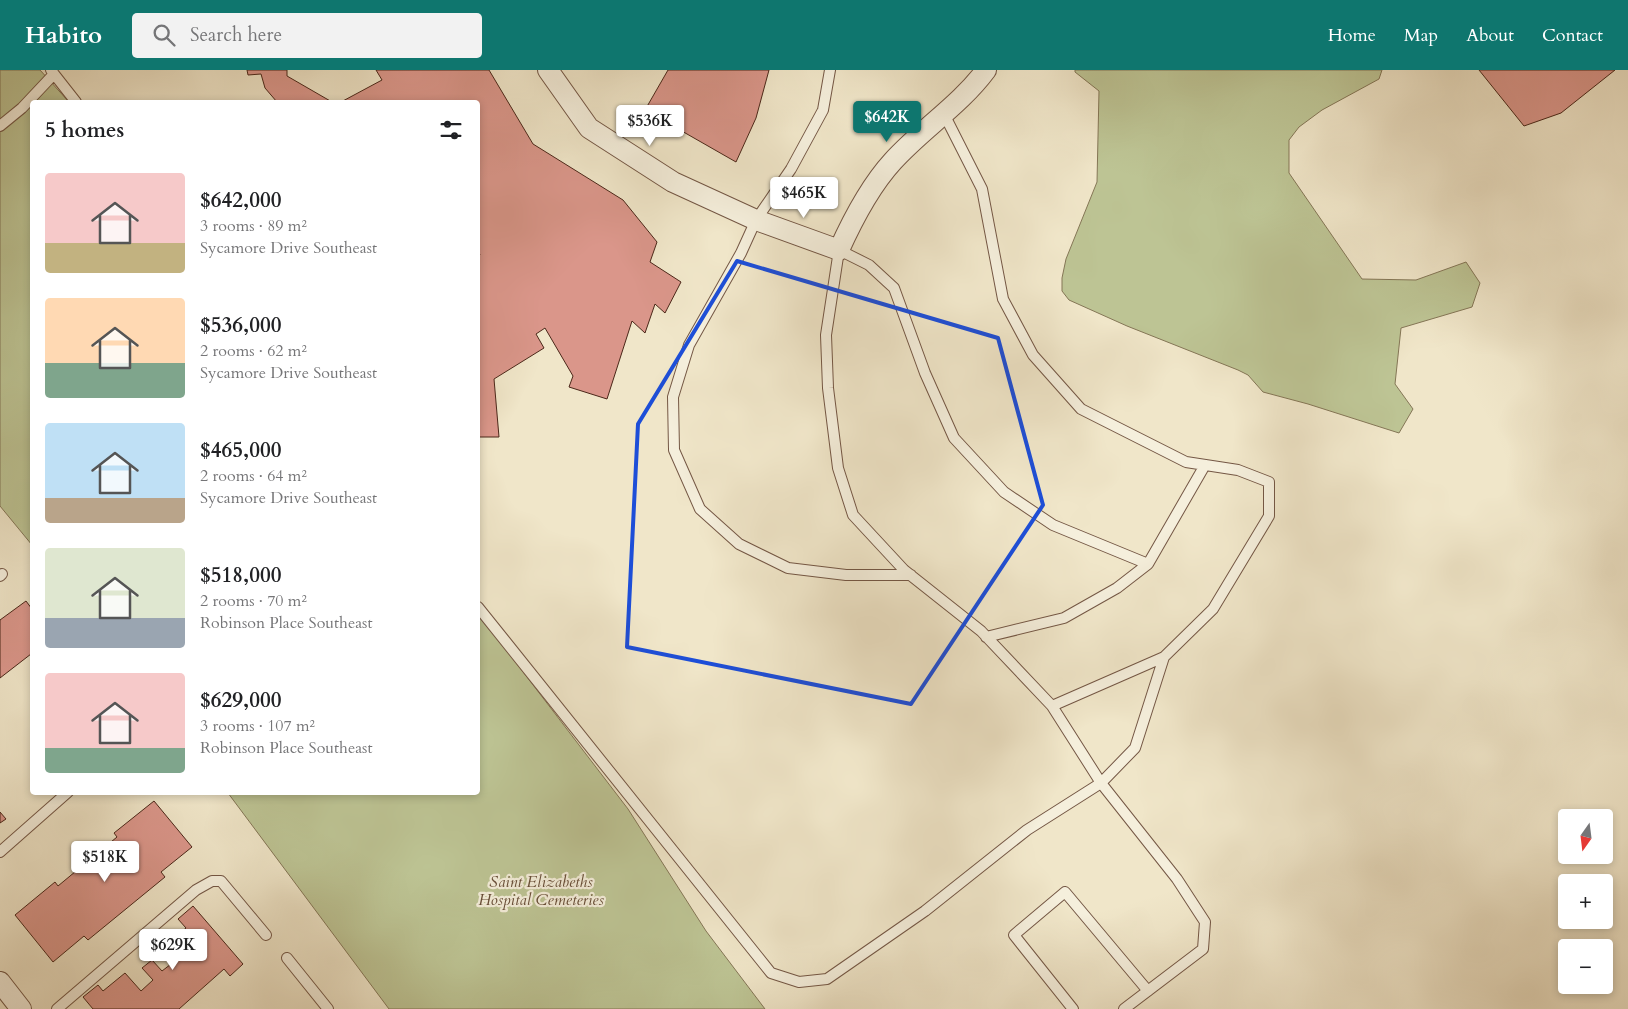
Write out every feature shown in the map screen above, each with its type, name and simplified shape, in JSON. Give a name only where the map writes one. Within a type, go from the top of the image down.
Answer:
[{"type":"street","points":[[548,70],[589,128],[673,182],[756,220],[839,250],[852,221],[892,162],[944,114],[986,70]]},
{"type":"street","points":[[0,982],[21,1009]]},
{"type":"lane","points":[[830,70],[823,110],[791,169],[756,220],[741,253],[689,345],[673,398],[674,450],[700,509],[739,544],[788,568],[846,575],[911,575]]},
{"type":"lane","points":[[0,126],[22,108],[52,72],[74,100]]},
{"type":"lane","points":[[944,114],[982,189],[1003,299],[1033,355],[1081,409],[1186,462],[1238,470],[1268,482],[1269,516],[1213,609],[1164,657],[1052,706]]},
{"type":"lane","points":[[1124,1009],[1202,950],[1205,922],[1177,879],[1101,783],[1052,706],[986,637],[911,575],[853,515],[838,468],[828,388],[826,335],[839,250],[869,266],[894,288],[925,374],[954,438],[1004,492],[1053,525],[1148,564]]},
{"type":"lane","points":[[986,637],[1064,618],[1117,588],[1148,564],[1205,465]]},
{"type":"lane","points":[[480,609],[772,973],[799,982],[827,979],[925,911],[1028,830],[1101,783],[1135,748],[1164,657]]},
{"type":"lane","points":[[0,852],[65,795]]},
{"type":"lane","points":[[56,1009],[196,890],[212,880],[221,881],[266,936]]},
{"type":"lane","points":[[1073,1009],[1014,935],[1065,892],[1148,991]]},
{"type":"lane","points":[[287,958],[328,1009]]},
{"type":"highlighted area","points":[[737,261],[998,338],[1043,505],[911,704],[627,647],[638,424]]},
{"type":"green space","points":[[0,70],[40,70],[67,100],[30,100],[30,543],[0,506]]},
{"type":"green space","points":[[1075,70],[1382,70],[1379,79],[1322,110],[1299,127],[1289,140],[1289,173],[1362,279],[1416,280],[1466,262],[1480,283],[1472,307],[1401,328],[1395,384],[1413,409],[1399,433],[1263,392],[1248,375],[1238,370],[1127,326],[1069,300],[1062,291],[1062,278],[1066,259],[1097,182],[1099,91],[1075,72]]},
{"type":"green space","name":"Saint Elizabeths Hospital Cemeteries","points":[[480,616],[628,809],[706,931],[765,1009],[389,1009],[229,795],[480,795]]},
{"type":"building","points":[[247,70],[287,70],[287,76],[329,100],[275,100],[265,88],[261,74],[248,75]]},
{"type":"building","points":[[376,70],[489,70],[533,144],[623,200],[657,242],[650,262],[681,282],[665,313],[655,304],[645,333],[632,321],[607,399],[569,387],[573,376],[545,328],[536,334],[544,348],[494,379],[499,437],[480,437],[480,100],[345,100],[382,80]]},
{"type":"building","points":[[668,70],[769,70],[756,118],[736,162],[645,110]]},
{"type":"building","points":[[1479,70],[1615,70],[1561,113],[1524,126]]},
{"type":"building","points":[[26,601],[30,606],[30,655],[0,678],[0,620]]},
{"type":"building","points":[[154,801],[192,847],[161,872],[165,877],[88,940],[84,936],[53,962],[15,915],[55,882],[58,886],[117,837],[114,833]]},
{"type":"building","points":[[0,812],[6,819],[0,823]]},
{"type":"building","points":[[193,906],[243,964],[230,976],[224,969],[179,1009],[93,1009],[83,997],[98,985],[103,991],[125,973],[141,991],[153,980],[142,968],[152,960],[162,971],[175,961],[163,947],[186,928],[178,919]]}]
